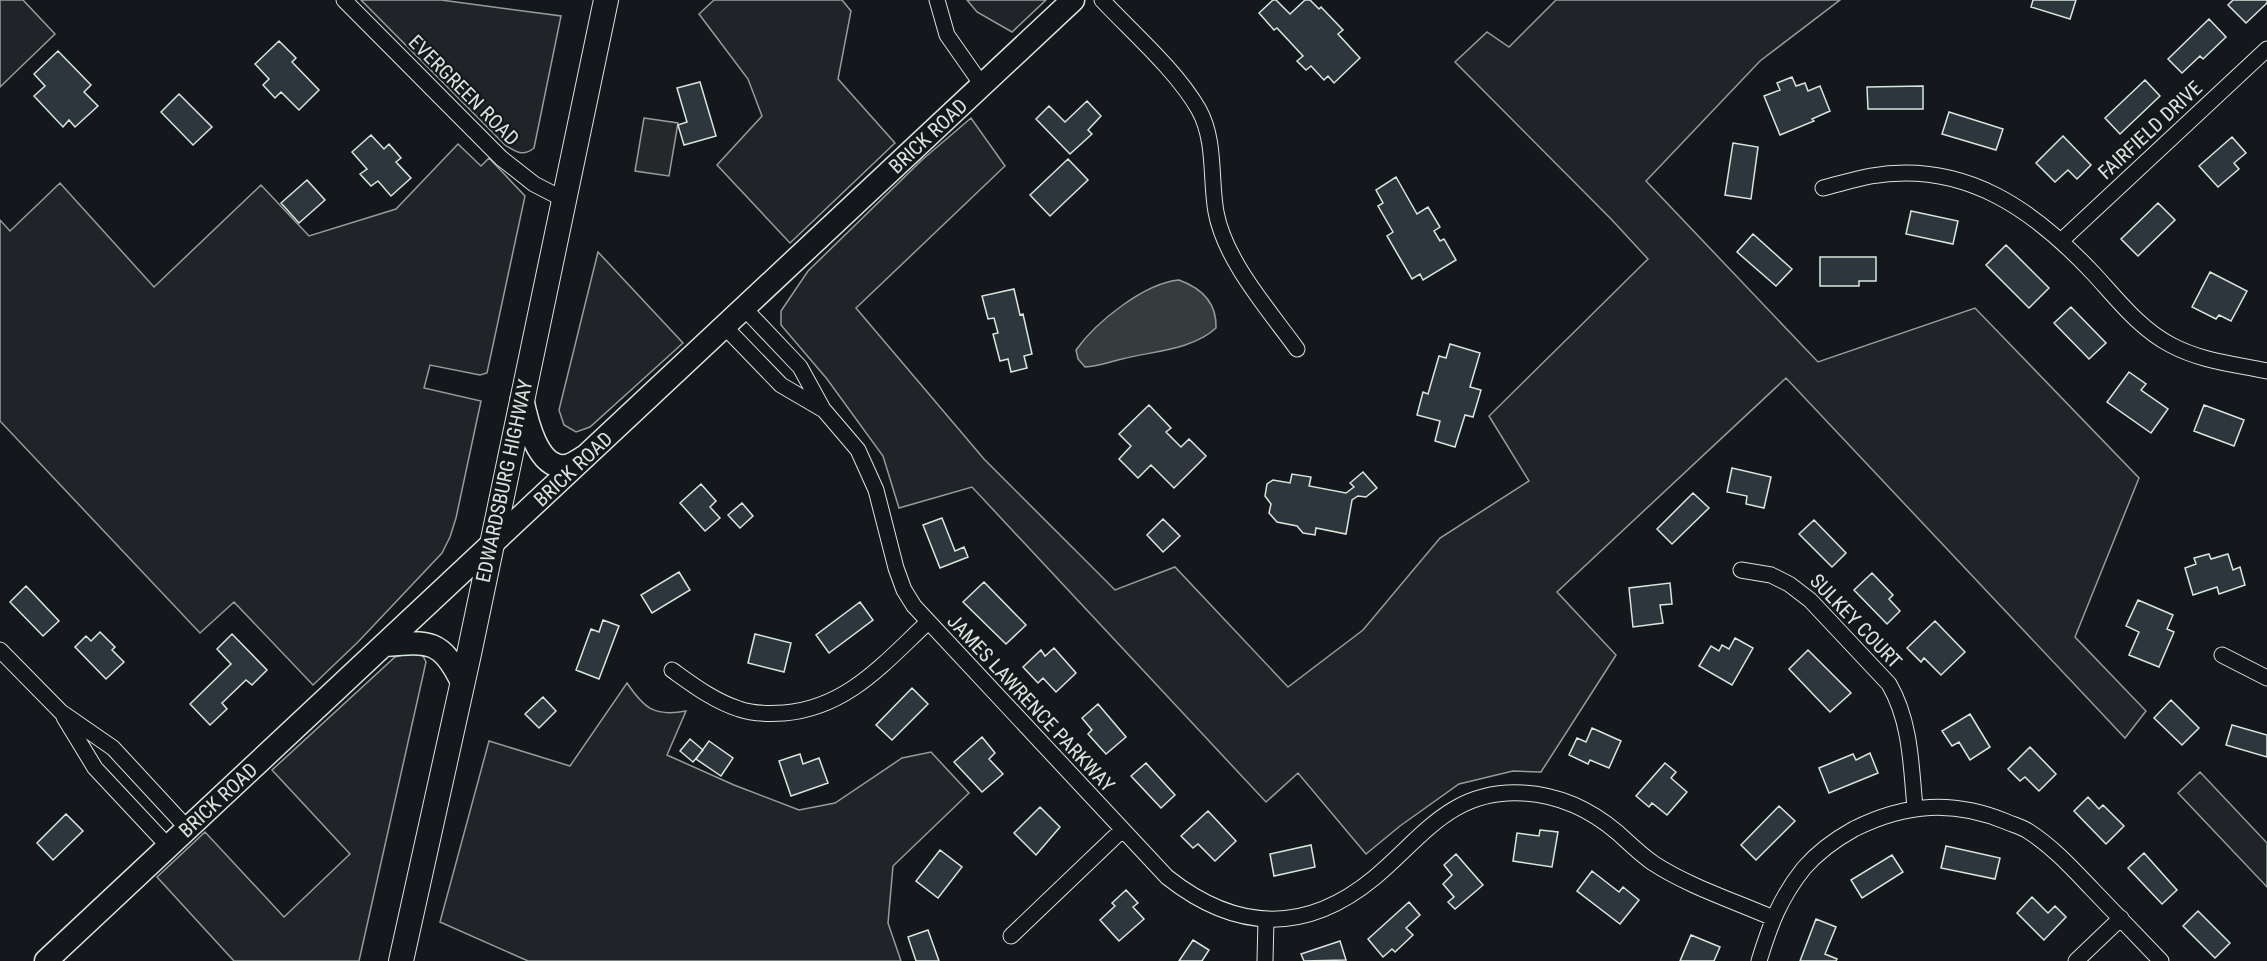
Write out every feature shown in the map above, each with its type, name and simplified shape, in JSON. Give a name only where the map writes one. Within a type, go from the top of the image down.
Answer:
[{"type":"main road","name":"EDWARDSBURG HIGHWAY","points":[[401,961],[606,0]]},
{"type":"street","name":"EVERGREEN ROAD","points":[[344,0],[501,158],[534,184],[563,199]]},
{"type":"street","points":[[936,0],[947,35],[982,85]]},
{"type":"street","name":"BRICK ROAD","points":[[46,961],[1073,0]]},
{"type":"street","points":[[1102,0],[1179,81],[1200,111],[1210,142],[1216,213],[1226,243],[1245,276],[1297,349]]},
{"type":"street","name":"FAIRFIELD DRIVE","points":[[2061,241],[2267,50]]},
{"type":"street","points":[[1823,188],[1873,176],[1911,174],[1946,177],[1982,188],[2010,201],[2037,220],[2061,241],[2133,316],[2169,345],[2193,355],[2226,364],[2267,371]]},
{"type":"street","name":"JAMES LAWRENCE PARKWAY","points":[[744,308],[800,367],[823,409],[858,450],[876,490],[904,590],[927,623],[1167,877],[1206,904],[1227,912],[1266,920],[1307,914],[1352,894],[1448,811],[1484,797],[1523,793],[1565,801],[1584,809],[1601,819],[1651,862],[1670,873],[1773,918]]},
{"type":"street","name":"JAMES LAWRENCE PARKWAY","points":[[724,326],[781,385],[823,409]]},
{"type":"street","points":[[521,395],[529,429],[542,453],[556,465],[568,466],[588,455]]},
{"type":"street","name":"SULKEY COURT","points":[[1741,570],[1771,575],[1789,584],[1810,600],[1889,684],[1904,718],[1915,808]]},
{"type":"street","points":[[672,670],[706,694],[738,709],[774,714],[797,712],[820,706],[855,688],[927,623]]},
{"type":"street","points":[[385,645],[412,643],[434,645],[452,661],[462,682]]},
{"type":"street","points":[[0,650],[61,712],[113,748],[188,828]]},
{"type":"street","points":[[2222,656],[2267,678]]},
{"type":"street","points":[[61,712],[95,768],[168,846]]},
{"type":"street","points":[[1759,961],[1773,918],[1806,866],[1845,834],[1871,821],[1915,808],[1966,809],[1986,814],[2026,830],[2057,852],[2161,961]]},
{"type":"street","points":[[1011,936],[1122,830]]},
{"type":"street","points":[[2076,961],[2121,918]]},
{"type":"street","points":[[1265,961],[1266,920]]},
{"type":"shaded area","points":[[0,0],[23,0],[55,34],[0,87]]},
{"type":"shaded area","points":[[361,0],[441,0],[561,16],[534,148],[523,153],[505,145]]},
{"type":"shaded area","points":[[714,0],[842,0],[851,11],[838,79],[895,143],[790,243],[717,165],[762,116],[748,79],[699,14]]},
{"type":"shaded area","points":[[967,0],[1046,0],[1012,32],[977,12]]},
{"type":"shaded area","points":[[1556,0],[1840,0],[1760,61],[1646,181],[1818,362],[1975,308],[2139,478],[2075,637],[2146,711],[2125,738],[1786,378],[1557,592],[1616,655],[1541,772],[1513,771],[1459,784],[1400,826],[1366,854],[1298,773],[1266,802],[972,487],[899,508],[883,456],[827,379],[781,325],[781,311],[808,271],[923,159],[971,118],[1005,166],[856,308],[984,459],[1115,590],[1175,567],[1288,687],[1363,630],[1440,538],[1529,481],[1489,416],[1648,259],[1455,62],[1487,32],[1509,47]]},
{"type":"shaded area","points":[[644,118],[678,123],[669,176],[635,171]]},
{"type":"shaded area","points":[[458,144],[481,166],[489,158],[525,196],[487,373],[480,375],[430,365],[424,388],[481,401],[456,518],[442,553],[358,642],[313,685],[234,602],[200,633],[0,421],[0,220],[10,231],[60,183],[154,287],[261,185],[309,236],[396,209]]},
{"type":"shaded area","points":[[598,252],[683,343],[590,427],[576,432],[564,425],[559,410]]},
{"type":"shaded area","points":[[1179,280],[1201,292],[1211,304],[1216,319],[1216,328],[1196,341],[1172,349],[1085,367],[1078,359],[1076,350],[1084,339],[1122,306],[1151,288]]},
{"type":"shaded area","points":[[410,653],[423,656],[426,662],[359,961],[234,961],[157,877],[205,832],[284,917],[350,854],[272,770],[395,657]]},
{"type":"shaded area","points":[[627,683],[639,699],[651,709],[666,713],[686,711],[667,755],[734,785],[799,810],[835,803],[902,758],[931,752],[969,793],[893,866],[888,923],[901,961],[528,961],[440,922],[489,741],[570,766]]},
{"type":"shaded area","points":[[2200,772],[2267,843],[2267,887],[2178,793]]},
{"type":"building","points":[[1273,0],[1276,0],[1290,14],[1305,0],[1310,0],[1319,9],[1321,7],[1343,30],[1338,34],[1360,58],[1334,83],[1328,76],[1324,80],[1311,66],[1306,70],[1297,61],[1303,56],[1277,28],[1274,30],[1259,13]]},
{"type":"building","points":[[2033,0],[2076,0],[2070,19],[2031,7]]},
{"type":"building","points":[[2233,0],[2267,0],[2267,3],[2246,23],[2228,5]]},
{"type":"building","points":[[2209,19],[2226,37],[2203,59],[2200,56],[2182,73],[2168,59]]},
{"type":"building","points":[[279,41],[296,58],[292,62],[319,90],[299,110],[281,92],[275,98],[263,85],[269,79],[255,64]]},
{"type":"building","points":[[58,51],[91,85],[84,92],[98,106],[75,127],[69,120],[63,127],[34,96],[45,86],[34,74]]},
{"type":"building","points":[[1792,77],[1796,86],[1805,83],[1808,91],[1820,86],[1830,111],[1812,119],[1814,121],[1780,135],[1764,96],[1780,90],[1777,83]]},
{"type":"building","points":[[2145,80],[2160,96],[2120,134],[2105,118]]},
{"type":"building","points":[[700,82],[716,136],[684,145],[678,125],[687,122],[677,88]]},
{"type":"building","points":[[1923,86],[1923,109],[1868,109],[1867,87]]},
{"type":"building","points":[[179,94],[212,127],[193,145],[161,112]]},
{"type":"building","points":[[1087,101],[1101,116],[1088,130],[1092,134],[1070,154],[1036,119],[1049,106],[1065,122]]},
{"type":"building","points":[[1949,112],[2003,129],[1996,150],[1942,134]]},
{"type":"building","points":[[371,135],[384,149],[389,144],[401,158],[396,162],[411,178],[391,196],[378,181],[371,186],[360,174],[367,169],[352,152]]},
{"type":"building","points":[[2063,136],[2091,165],[2077,179],[2068,170],[2055,182],[2036,163]]},
{"type":"building","points":[[2232,137],[2246,153],[2234,163],[2239,169],[2218,187],[2199,166]]},
{"type":"building","points":[[1733,143],[1758,147],[1751,199],[1725,195]]},
{"type":"building","points":[[1068,159],[1088,180],[1050,216],[1030,195]]},
{"type":"building","points":[[1396,177],[1417,214],[1428,207],[1440,227],[1434,231],[1440,241],[1444,239],[1456,260],[1423,280],[1420,274],[1412,279],[1387,236],[1393,232],[1378,206],[1383,203],[1376,190]]},
{"type":"building","points":[[307,180],[325,200],[299,223],[281,203]]},
{"type":"building","points":[[2158,203],[2175,220],[2138,256],[2121,239]]},
{"type":"building","points":[[1911,211],[1958,221],[1953,244],[1906,234]]},
{"type":"building","points":[[1753,234],[1792,269],[1776,286],[1737,252]]},
{"type":"building","points":[[2006,245],[2049,288],[2029,308],[1986,265]]},
{"type":"building","points":[[1820,257],[1876,257],[1876,281],[1859,281],[1859,286],[1820,286]]},
{"type":"building","points":[[2210,272],[2247,291],[2231,321],[2219,315],[2216,319],[2192,307]]},
{"type":"building","points":[[1014,289],[1020,315],[1023,314],[1032,354],[1024,356],[1027,368],[1011,372],[1008,359],[1000,361],[993,334],[998,333],[994,318],[988,319],[982,296]]},
{"type":"building","points":[[2071,307],[2106,343],[2089,359],[2054,323]]},
{"type":"building","points":[[1450,344],[1480,353],[1470,387],[1481,390],[1473,417],[1465,415],[1455,447],[1435,441],[1440,421],[1417,415],[1423,392],[1428,394],[1439,356],[1446,358]]},
{"type":"building","points":[[2129,372],[2146,384],[2141,390],[2168,409],[2151,433],[2107,402]]},
{"type":"building","points":[[1149,405],[1171,428],[1166,432],[1181,447],[1189,439],[1206,456],[1174,488],[1151,465],[1138,478],[1119,459],[1131,446],[1119,434]]},
{"type":"building","points":[[2204,405],[2244,420],[2234,446],[2194,431]]},
{"type":"building","points":[[1732,468],[1771,477],[1764,508],[1746,504],[1747,496],[1727,492]]},
{"type":"building","points":[[1363,472],[1377,488],[1366,497],[1358,496],[1352,500],[1346,534],[1316,528],[1315,535],[1303,533],[1297,526],[1277,522],[1269,513],[1271,504],[1265,496],[1267,484],[1273,480],[1290,483],[1292,474],[1311,477],[1309,486],[1346,493],[1354,487],[1350,483]]},
{"type":"building","points":[[701,484],[716,501],[710,507],[720,518],[705,531],[680,503]]},
{"type":"building","points":[[1693,493],[1709,508],[1672,544],[1657,529]]},
{"type":"building","points":[[742,503],[753,516],[740,528],[728,515]]},
{"type":"building","points":[[942,518],[955,551],[964,547],[968,557],[940,568],[923,525]]},
{"type":"building","points":[[1163,519],[1180,536],[1163,552],[1147,535]]},
{"type":"building","points":[[1814,520],[1846,553],[1832,567],[1799,534]]},
{"type":"building","points":[[2209,554],[2211,559],[2228,554],[2233,570],[2240,567],[2245,585],[2219,594],[2217,587],[2193,595],[2185,568],[2196,564],[2194,558]]},
{"type":"building","points":[[679,572],[690,590],[652,613],[641,595]]},
{"type":"building","points":[[1872,573],[1893,595],[1889,599],[1900,611],[1887,624],[1854,590]]},
{"type":"building","points":[[984,582],[1026,625],[1006,644],[963,602]]},
{"type":"building","points":[[1670,583],[1672,604],[1660,605],[1663,623],[1633,627],[1629,588]]},
{"type":"building","points":[[26,586],[59,621],[43,636],[10,602]]},
{"type":"building","points":[[2138,600],[2173,615],[2167,629],[2174,632],[2159,667],[2129,655],[2139,632],[2126,626]]},
{"type":"building","points":[[860,602],[873,620],[829,653],[816,635]]},
{"type":"building","points":[[603,620],[619,626],[599,679],[576,670],[591,629],[599,632]]},
{"type":"building","points":[[1935,621],[1965,652],[1941,675],[1924,658],[1921,662],[1907,648]]},
{"type":"building","points":[[100,632],[115,647],[112,650],[124,662],[106,679],[75,647],[86,636],[91,641]]},
{"type":"building","points":[[232,634],[267,670],[252,685],[246,680],[222,703],[227,709],[210,725],[190,704],[231,664],[217,649]]},
{"type":"building","points":[[755,634],[791,643],[784,672],[748,663]]},
{"type":"building","points":[[1735,638],[1753,648],[1732,685],[1699,666],[1711,646],[1719,651],[1722,645],[1729,649]]},
{"type":"building","points":[[1054,648],[1076,673],[1056,692],[1043,678],[1038,683],[1023,667],[1041,650],[1045,656]]},
{"type":"building","points":[[1808,650],[1851,693],[1830,712],[1789,669]]},
{"type":"building","points":[[912,688],[928,704],[892,740],[876,725]]},
{"type":"building","points":[[543,697],[556,711],[539,728],[525,714]]},
{"type":"building","points":[[2171,700],[2199,728],[2182,745],[2154,718]]},
{"type":"building","points":[[1098,704],[1126,737],[1106,754],[1088,734],[1092,730],[1082,718]]},
{"type":"building","points":[[1970,714],[1990,747],[1970,760],[1959,742],[1952,746],[1942,731]]},
{"type":"building","points":[[2232,725],[2267,735],[2267,757],[2226,745]]},
{"type":"building","points":[[1592,728],[1621,741],[1609,768],[1590,760],[1588,764],[1569,755],[1577,738],[1586,742]]},
{"type":"building","points":[[982,737],[995,753],[989,759],[1003,774],[982,792],[954,762]]},
{"type":"building","points":[[690,739],[703,750],[693,762],[680,751]]},
{"type":"building","points":[[709,741],[733,758],[721,776],[696,759]]},
{"type":"building","points":[[2030,747],[2056,774],[2039,791],[2025,777],[2020,781],[2008,769]]},
{"type":"building","points":[[1870,753],[1878,773],[1829,793],[1819,768],[1853,754],[1856,760]]},
{"type":"building","points":[[800,754],[803,764],[819,758],[828,783],[791,796],[779,761]]},
{"type":"building","points":[[1146,763],[1175,795],[1161,808],[1131,776]]},
{"type":"building","points":[[1665,763],[1676,772],[1671,778],[1687,792],[1667,815],[1652,803],[1649,807],[1636,796]]},
{"type":"building","points":[[2088,797],[2099,809],[2103,805],[2124,826],[2106,844],[2074,811]]},
{"type":"building","points":[[1779,806],[1795,821],[1756,860],[1741,845]]},
{"type":"building","points":[[1040,807],[1060,827],[1036,855],[1014,833]]},
{"type":"building","points":[[1208,811],[1236,841],[1215,861],[1198,844],[1193,848],[1181,836]]},
{"type":"building","points":[[66,814],[83,831],[53,860],[37,843]]},
{"type":"building","points":[[1540,830],[1558,832],[1552,867],[1513,861],[1517,833],[1539,836]]},
{"type":"building","points":[[1311,845],[1315,867],[1274,876],[1270,854]]},
{"type":"building","points":[[1946,846],[2000,858],[1995,879],[1941,868]]},
{"type":"building","points":[[940,850],[962,867],[938,898],[916,881]]},
{"type":"building","points":[[2144,853],[2177,890],[2162,904],[2128,868]]},
{"type":"building","points":[[1456,854],[1483,885],[1455,909],[1448,902],[1454,897],[1443,884],[1452,875],[1444,865]]},
{"type":"building","points":[[1892,855],[1903,872],[1862,898],[1851,880]]},
{"type":"building","points":[[1592,871],[1619,892],[1623,887],[1639,900],[1620,924],[1577,891]]},
{"type":"building","points":[[1126,890],[1138,903],[1133,907],[1144,919],[1119,941],[1100,920],[1115,906],[1112,903]]},
{"type":"building","points":[[2032,897],[2048,913],[2055,906],[2066,917],[2044,940],[2017,913]]},
{"type":"building","points":[[1409,902],[1420,915],[1406,928],[1413,935],[1395,952],[1392,949],[1383,957],[1368,939]]},
{"type":"building","points":[[2198,911],[2230,943],[2215,958],[2183,926]]},
{"type":"building","points":[[1816,919],[1836,927],[1825,954],[1837,959],[1836,961],[1800,961]]},
{"type":"building","points":[[928,930],[939,961],[916,961],[908,937]]},
{"type":"building","points":[[1691,935],[1720,947],[1714,961],[1680,961]]},
{"type":"building","points":[[1193,940],[1209,950],[1202,961],[1179,961]]},
{"type":"building","points":[[1340,941],[1346,960],[1304,961],[1301,954]]}]
